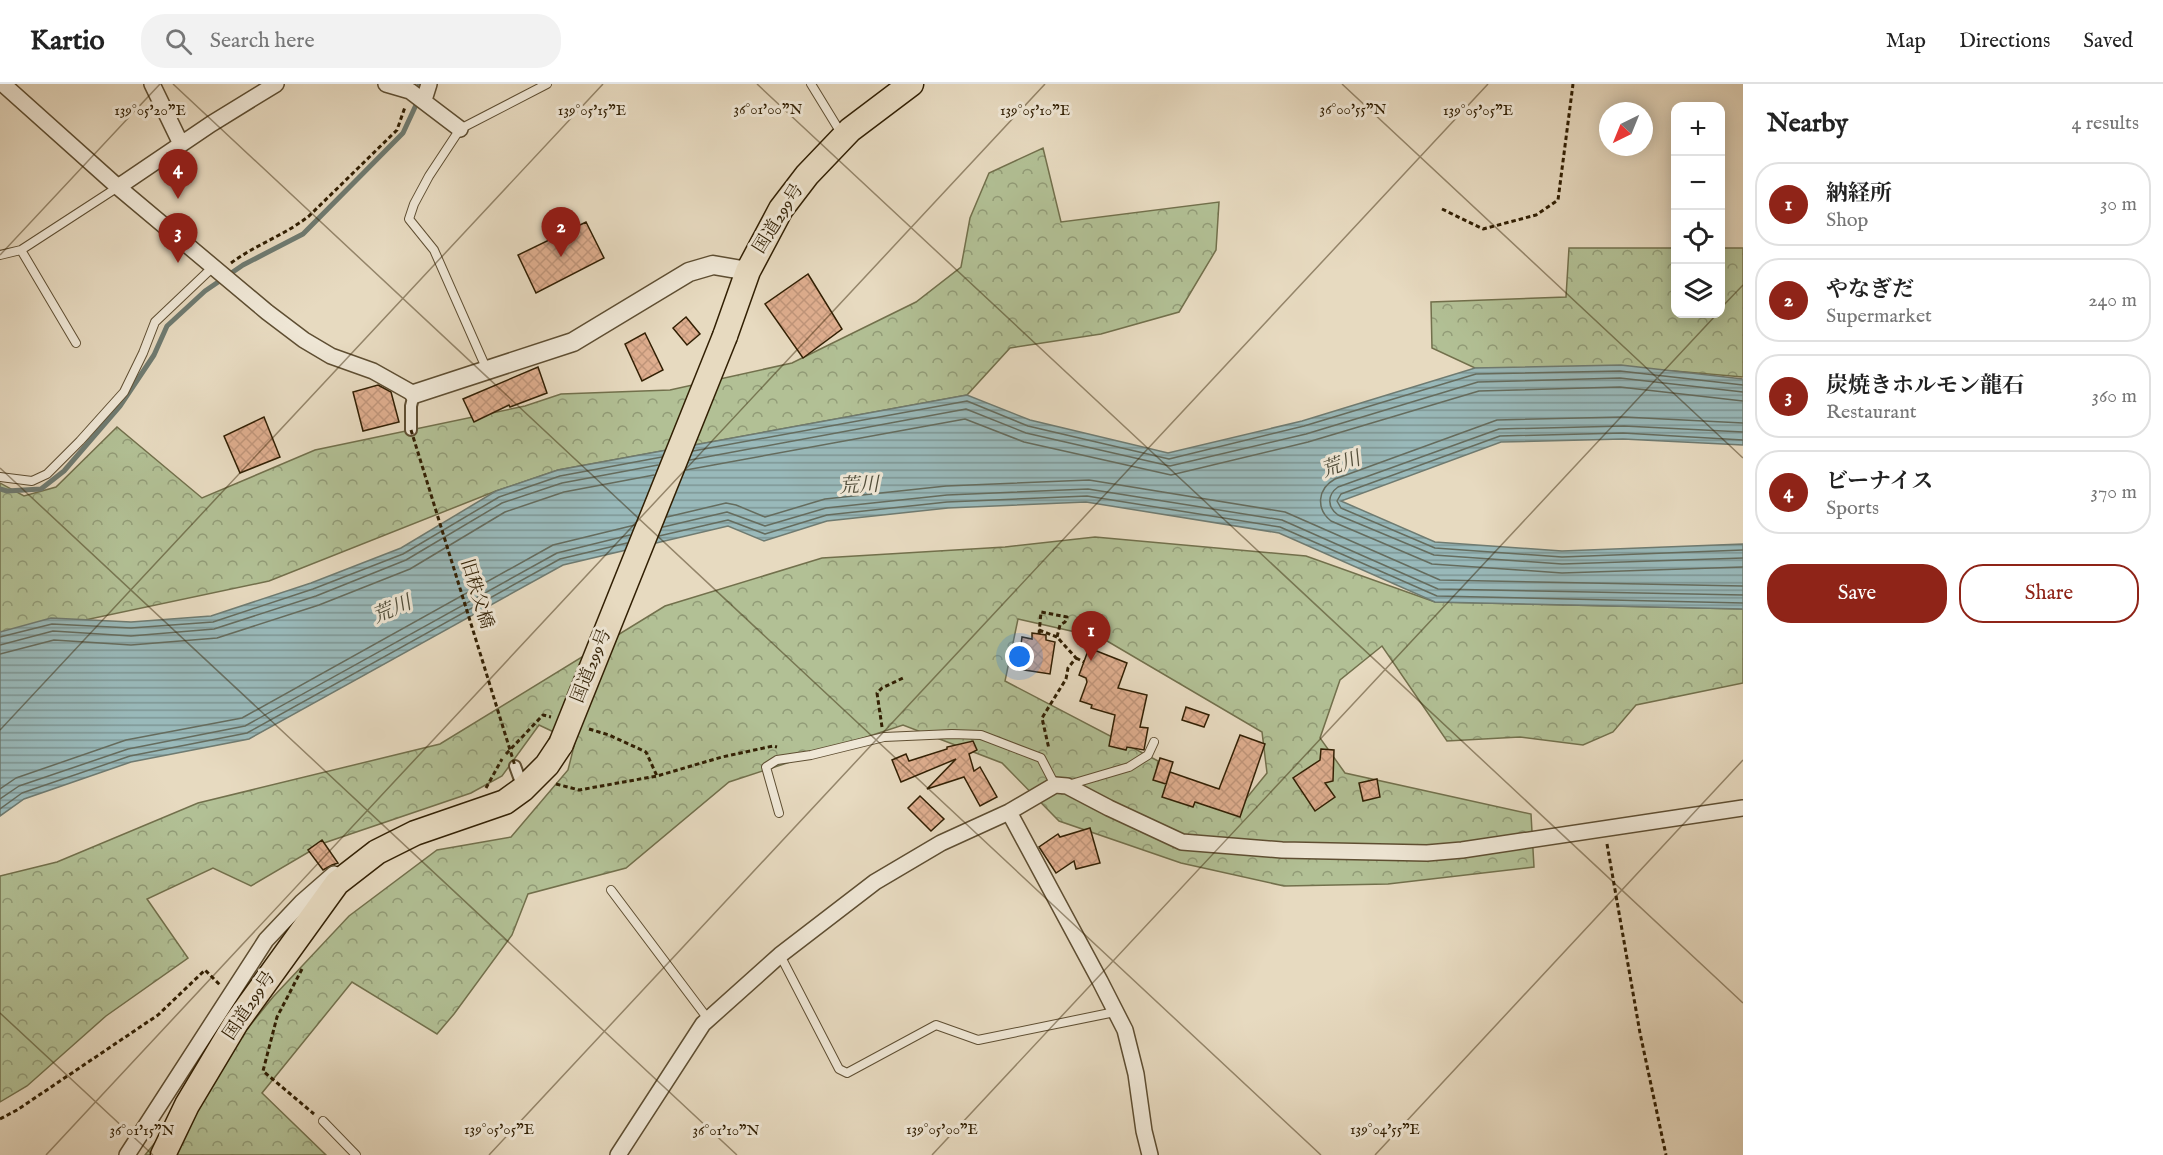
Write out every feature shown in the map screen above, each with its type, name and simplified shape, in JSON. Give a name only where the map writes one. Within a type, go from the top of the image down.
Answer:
[{"type":"highway","name":"国道299号","points":[[163,1155],[187,1105],[236,1023],[330,891],[377,852],[415,833],[505,802],[524,778],[547,765],[561,744],[725,336],[748,272],[781,209],[807,175],[843,137],[911,84]]},
{"type":"street","points":[[3,84],[118,187],[267,312],[304,340],[331,356],[374,371],[414,394],[573,342],[689,273],[713,265],[748,272]]},
{"type":"street","points":[[152,84],[181,144]]},
{"type":"street","points":[[118,187],[276,84]]},
{"type":"street","points":[[386,84],[410,88],[459,129]]},
{"type":"street","points":[[424,100],[429,84]]},
{"type":"street","points":[[411,430],[411,406],[414,394]]},
{"type":"street","points":[[618,1155],[684,1052],[708,1019],[780,954],[875,882],[941,843],[1061,785],[1182,842],[1282,849],[1427,853],[1462,850],[1743,808]]},
{"type":"street","points":[[1009,812],[1125,1030],[1136,1074],[1144,1131],[1150,1155]]},
{"type":"street","points":[[127,1155],[266,940],[302,902],[336,872],[377,852]]},
{"type":"lane","points":[[486,370],[434,250],[410,219],[414,204],[459,129],[547,84]]},
{"type":"lane","points":[[812,84],[843,137]]},
{"type":"lane","points":[[0,255],[21,250],[118,187]]},
{"type":"lane","points":[[21,250],[76,343]]},
{"type":"lane","points":[[0,477],[32,482],[47,474],[124,392],[155,322],[217,269]]},
{"type":"lane","points":[[778,813],[766,767],[777,760],[811,755],[884,737],[981,735],[1041,758],[1061,785],[1129,767],[1148,755],[1154,742]]},
{"type":"lane","points":[[611,890],[708,1019]]},
{"type":"lane","points":[[780,954],[839,1069],[847,1073],[936,1025],[978,1041],[1115,1012]]},
{"type":"lane","points":[[323,1121],[356,1155]]},
{"type":"path","points":[[1442,209],[1483,229],[1536,215],[1558,200],[1573,84]]},
{"type":"path","points":[[217,269],[297,226],[309,216],[397,130],[410,88]]},
{"type":"path","name":"旧秩父橋","points":[[411,430],[524,778]]},
{"type":"path","points":[[1057,637],[1060,625],[1067,617],[1041,612],[1039,632],[1057,637],[1076,658],[1084,662]]},
{"type":"path","points":[[1051,758],[1042,718],[1066,680],[1068,668],[1076,658]]},
{"type":"path","points":[[884,737],[878,693],[882,688],[903,678]]},
{"type":"path","points":[[524,778],[579,790],[657,776],[722,757],[773,746],[811,755]]},
{"type":"path","points":[[1605,829],[1640,1033],[1666,1155]]},
{"type":"path","points":[[304,965],[278,1017],[263,1071],[323,1121]]},
{"type":"path","points":[[0,1119],[17,1110],[158,1015],[205,970],[230,995]]},
{"type":"green space","points":[[1043,148],[1061,222],[1219,202],[1216,250],[1179,312],[1101,334],[1010,348],[967,395],[558,470],[496,491],[269,581],[0,638],[0,483],[24,496],[56,487],[117,427],[202,498],[315,450],[525,406],[561,394],[670,390],[792,363],[916,302],[961,267],[970,218],[989,173]]},
{"type":"green space","points":[[1569,248],[1671,248],[1671,318],[1725,318],[1725,248],[1743,248],[1743,377],[1674,371],[1475,368],[1432,348],[1431,302],[1566,297]]},
{"type":"green space","points":[[1095,537],[1306,556],[1435,602],[1743,609],[1743,683],[1636,705],[1613,732],[1583,745],[1520,737],[1447,741],[1382,646],[1340,680],[1320,738],[1345,773],[1531,814],[1534,867],[1388,884],[1284,886],[1181,863],[1059,821],[1002,763],[903,725],[729,782],[626,868],[528,894],[512,935],[437,1034],[352,982],[262,1093],[326,1155],[145,1155],[273,997],[349,916],[437,850],[511,837],[568,770],[575,742],[539,725],[502,776],[471,793],[324,843],[251,886],[213,868],[147,899],[188,958],[106,1016],[27,1086],[0,1102],[0,876],[57,862],[198,803],[440,744],[665,606],[822,558],[1005,547]],"holes":[[[1018,619],[1102,638],[1262,732],[1267,773],[1241,805],[1155,779],[1158,761],[1005,681]]]},
{"type":"water","name":"荒川","points":[[1621,365],[1743,379],[1743,445],[1623,439],[1501,442],[1341,501],[1435,542],[1562,551],[1743,544],[1743,609],[1435,602],[1279,533],[1086,502],[948,508],[827,521],[764,541],[728,526],[563,565],[249,739],[131,762],[24,799],[0,816],[0,632],[51,618],[131,622],[211,616],[311,583],[401,548],[496,491],[558,470],[967,395],[1030,420],[1168,453],[1302,421],[1475,368]]},
{"type":"building","points":[[586,222],[604,258],[536,293],[518,255]]},
{"type":"building","points":[[808,274],[842,329],[803,358],[765,304]]},
{"type":"building","points":[[686,317],[700,334],[687,345],[673,328]]},
{"type":"building","points":[[645,333],[663,370],[642,381],[625,344]]},
{"type":"building","points":[[538,367],[547,393],[510,407],[509,405],[474,422],[463,399]]},
{"type":"building","points":[[378,385],[391,392],[399,422],[363,431],[353,392]]},
{"type":"building","points":[[264,417],[280,457],[240,473],[224,436]]},
{"type":"building","points":[[1032,633],[1046,635],[1046,640],[1055,642],[1050,674],[1018,669],[1022,637],[1032,639]]},
{"type":"building","points":[[1089,648],[1127,663],[1118,688],[1147,695],[1140,727],[1148,728],[1144,750],[1127,747],[1126,750],[1109,746],[1115,715],[1091,708],[1092,705],[1080,701],[1087,682],[1086,678],[1079,675]]},
{"type":"building","points":[[1186,707],[1209,715],[1204,727],[1182,720]]},
{"type":"building","points":[[1240,735],[1265,744],[1240,817],[1195,802],[1193,807],[1162,797],[1170,772],[1219,789]]},
{"type":"building","points":[[973,741],[977,750],[969,754],[974,771],[980,767],[997,797],[980,806],[964,777],[927,789],[956,759],[901,782],[892,760],[906,754],[909,761],[947,749],[947,747]]},
{"type":"building","points":[[1321,749],[1334,750],[1333,781],[1325,783],[1335,797],[1315,811],[1293,778],[1320,760]]},
{"type":"building","points":[[1160,758],[1173,762],[1166,784],[1153,780]]},
{"type":"building","points":[[1377,779],[1380,797],[1363,801],[1359,783]]},
{"type":"building","points":[[920,796],[944,819],[931,831],[908,808]]},
{"type":"building","points":[[1090,828],[1100,863],[1076,869],[1074,861],[1056,873],[1039,847],[1058,834],[1060,837]]},
{"type":"building","points":[[322,840],[338,863],[323,870],[308,850]]},
{"type":"waterway","points":[[0,489],[7,491],[41,489],[64,471],[120,406],[154,355],[167,326],[205,291],[243,265],[303,234],[403,133],[416,105],[419,84]]},
{"type":"place","name":"ビーナイス","points":[[178,199]]},
{"type":"place","name":"やなぎだ","points":[[561,257]]},
{"type":"place","name":"炭焼きホルモン龍石","points":[[178,263]]},
{"type":"place","name":"納経所","points":[[1091,661]]}]
